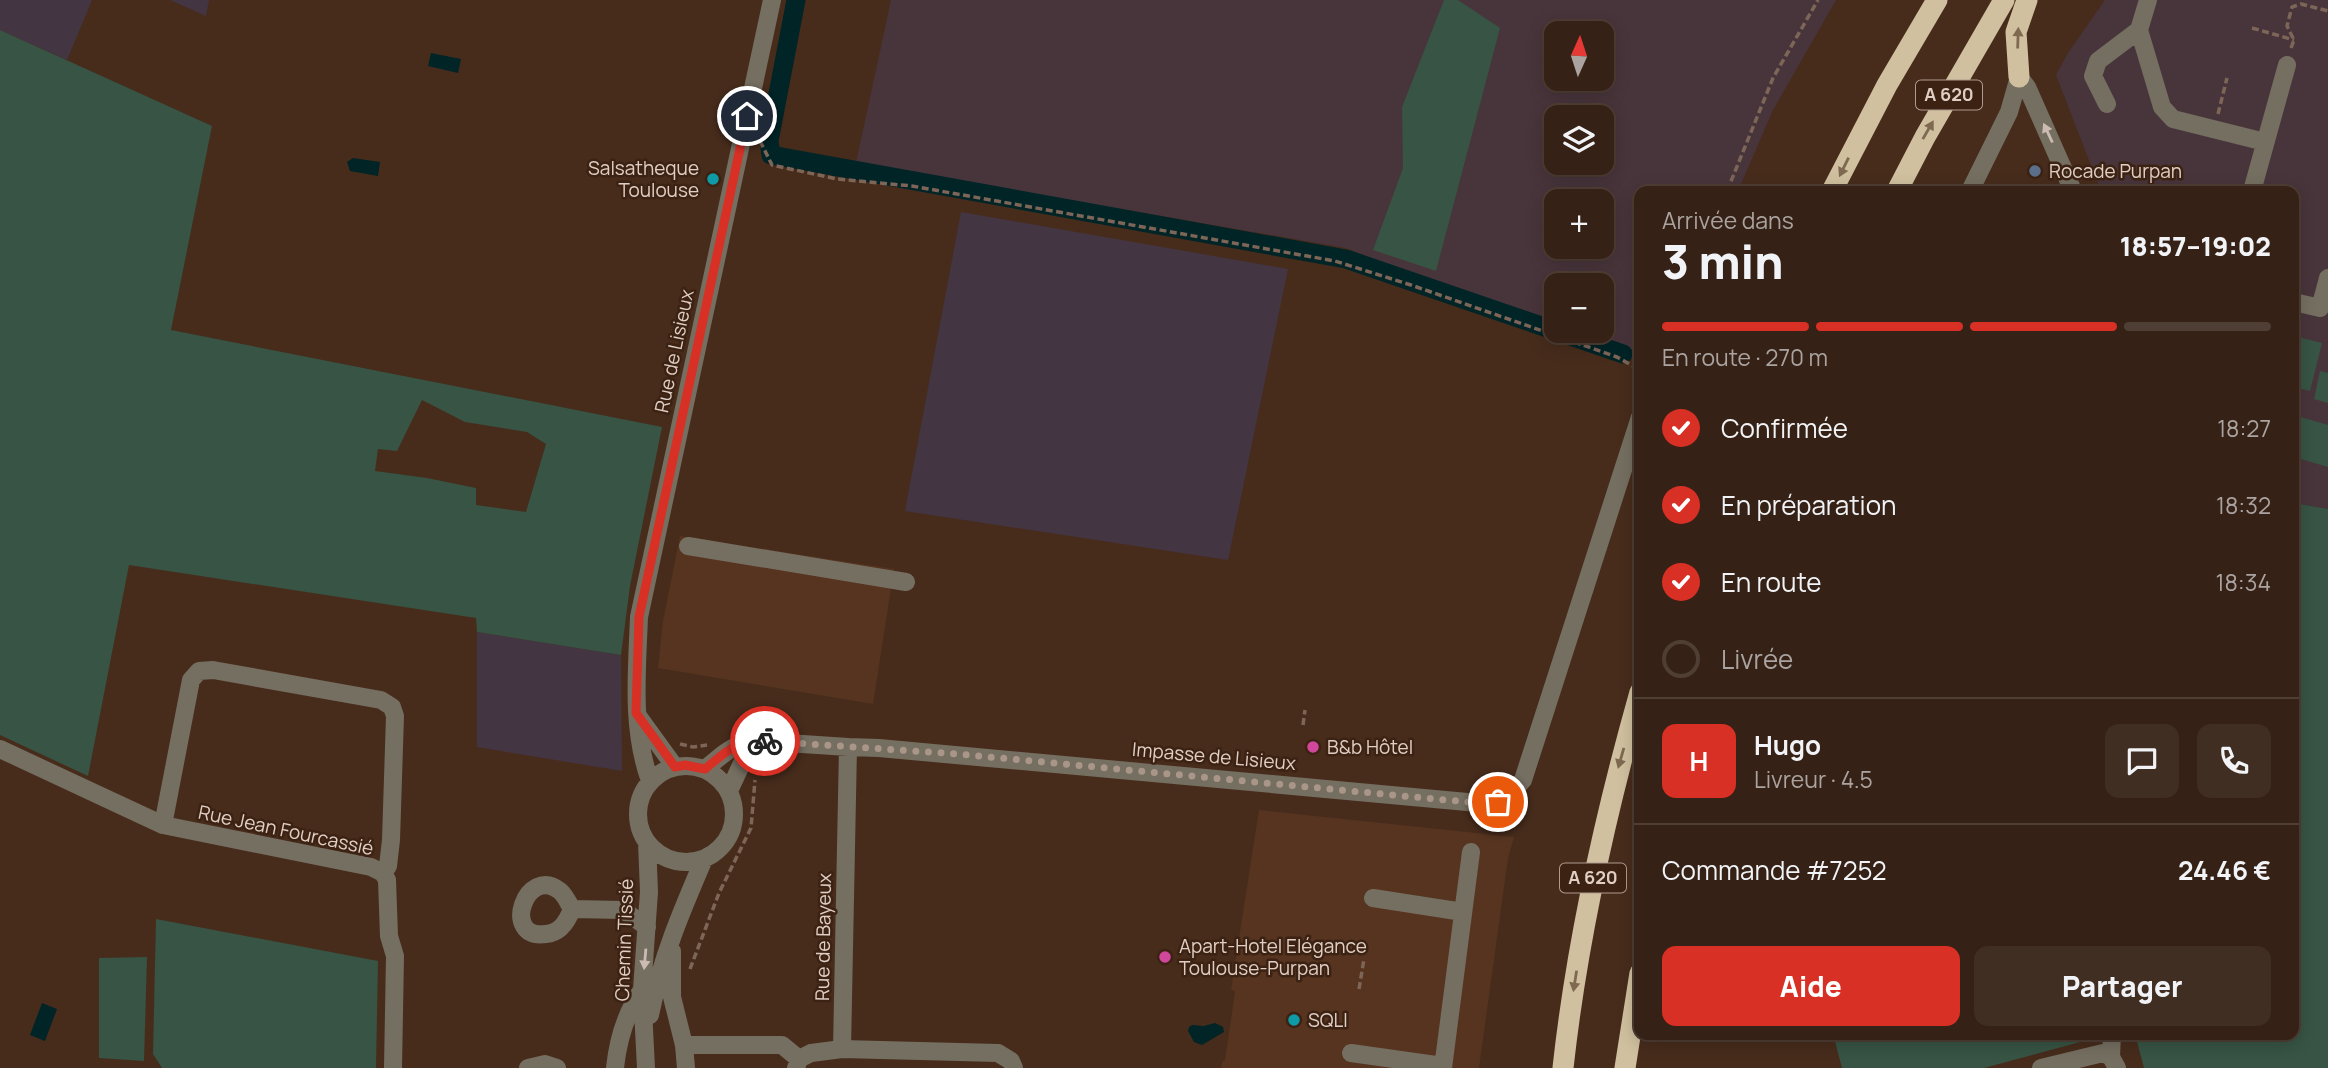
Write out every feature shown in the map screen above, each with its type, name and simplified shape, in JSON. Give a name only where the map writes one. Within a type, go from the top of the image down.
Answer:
[{"type":"highway","name":"A 620","points":[[1835,186],[1881,96],[1937,0]]},
{"type":"highway","name":"A 620","points":[[1900,186],[1924,137],[2004,0]]},
{"type":"highway","points":[[2019,77],[2016,32],[2027,0]]},
{"type":"highway","name":"A 620","points":[[1563,1068],[1595,867],[1616,774],[1634,712]]},
{"type":"highway","points":[[1625,1068],[1634,1011]]},
{"type":"street","name":"Rue de Lisieux","points":[[650,781],[642,753],[636,713],[639,617],[772,0]]},
{"type":"street","points":[[2148,0],[2139,30],[2162,107],[2173,119],[2264,142]]},
{"type":"street","points":[[2107,104],[2093,76],[2098,61],[2139,30]]},
{"type":"street","points":[[2253,186],[2287,65]]},
{"type":"street","points":[[1972,186],[2009,112],[2019,77]]},
{"type":"street","points":[[2019,77],[2027,88],[2071,186]]},
{"type":"street","points":[[2299,303],[2320,308],[2328,278]]},
{"type":"street","name":"Impasse de Lisieux","points":[[848,747],[1103,767],[1478,803],[1498,802],[1507,798],[1523,780],[1634,436]]},
{"type":"street","points":[[688,546],[906,582]]},
{"type":"street","points":[[163,825],[191,680],[199,670],[213,670],[382,701],[392,707],[395,716],[391,840],[388,866],[383,873]]},
{"type":"street","points":[[636,713],[675,767]]},
{"type":"street","points":[[705,769],[737,745],[747,741],[848,747]]},
{"type":"street","points":[[729,791],[743,761],[772,742]]},
{"type":"street","name":"Rue de Bayeux","points":[[842,1049],[848,747]]},
{"type":"street","name":"Rue Jean Fourcassié","points":[[0,749],[163,825],[371,867],[383,873],[387,880],[389,936],[395,956],[393,1068]]},
{"type":"street","points":[[685,765],[705,769],[718,777],[729,791],[734,811],[732,829],[721,848],[704,859],[692,862],[676,861],[655,851],[647,842],[638,822],[637,809],[642,793],[659,773],[685,765]]},
{"type":"street","name":"Chemin Tissié","points":[[646,1068],[642,990],[649,892],[647,842]]},
{"type":"street","points":[[1351,1053],[1443,1067],[1471,852]]},
{"type":"street","name":"Chemin Tissié","points":[[646,1040],[658,979],[672,933],[704,859]]},
{"type":"street","points":[[623,910],[649,892]]},
{"type":"street","points":[[1373,898],[1463,912]]},
{"type":"street","points":[[572,909],[623,910],[647,927]]},
{"type":"street","points":[[672,933],[672,997],[684,1045],[686,1068]]},
{"type":"street","points":[[615,1068],[618,1039],[632,1004],[642,990]]},
{"type":"street","points":[[2112,1040],[2114,1063]]},
{"type":"street","points":[[684,1045],[782,1045],[797,1064],[811,1053],[842,1049],[998,1053],[1012,1061],[1014,1068]]},
{"type":"street","points":[[2041,1068],[2103,1053],[2114,1063]]},
{"type":"street","points":[[528,1068],[545,1064],[557,1068]]},
{"type":"path","points":[[1729,186],[1773,78],[1818,0]]},
{"type":"path","points":[[2252,28],[2294,40],[2287,26],[2292,7],[2301,4],[2328,11]]},
{"type":"path","points":[[2214,129],[2227,78]]},
{"type":"path","points":[[759,138],[772,165],[785,168],[837,178],[912,186],[1335,261],[1617,357],[1634,367]]},
{"type":"path","points":[[1303,725],[1305,710]]},
{"type":"path","points":[[1359,989],[1364,959]]},
{"type":"shaded area","points":[[0,0],[92,0],[67,60],[0,30]]},
{"type":"shaded area","points":[[170,0],[209,0],[206,16]]},
{"type":"shaded area","points":[[891,0],[1836,0],[1773,110],[1740,186],[1634,186],[1634,350],[1613,343],[1614,273],[1544,273],[1544,320],[1421,279],[1346,248],[856,163]]},
{"type":"shaded area","points":[[2105,0],[2328,0],[2328,509],[2299,504],[2299,186],[2099,186],[2056,75]]},
{"type":"shaded area","points":[[961,212],[1288,269],[1228,560],[905,511]]},
{"type":"shaded area","points":[[680,536],[894,569],[873,704],[658,668],[663,621]]},
{"type":"shaded area","points":[[477,632],[621,655],[622,771],[477,747]]},
{"type":"shaded area","points":[[1259,810],[1514,837],[1508,858],[1479,1068],[1221,1068],[1225,1060],[1232,1013],[1235,991],[1231,990]]},
{"type":"green space","points":[[1444,0],[1458,0],[1500,28],[1436,271],[1373,250],[1403,168],[1402,107]]},
{"type":"green space","points":[[0,30],[212,126],[171,330],[662,427],[630,586],[621,655],[477,632],[476,618],[129,565],[88,776],[0,735]],"holes":[[[422,400],[465,422],[527,432],[546,444],[526,512],[476,505],[476,488],[375,471],[378,449],[397,451]]]},
{"type":"green space","points":[[2299,337],[2322,343],[2310,391],[2299,388]]},
{"type":"green space","points":[[2320,371],[2328,373],[2328,403],[2314,399]]},
{"type":"green space","points":[[2299,416],[2328,425],[2328,467],[2299,458]]},
{"type":"green space","points":[[2299,504],[2328,509],[2328,1068],[2144,1068],[2137,1040],[2299,1040]]},
{"type":"green space","points":[[156,919],[378,961],[376,1068],[162,1068],[153,1054]]},
{"type":"green space","points":[[147,957],[144,1061],[99,1058],[99,958]]},
{"type":"green space","points":[[1835,1040],[2088,1040],[1984,1068],[1842,1068]]},
{"type":"water","points":[[431,53],[461,59],[458,73],[428,66]]},
{"type":"water","points":[[353,158],[380,162],[378,176],[350,171],[347,162]]},
{"type":"water","points":[[42,1003],[57,1009],[45,1041],[30,1035]]},
{"type":"water","points":[[1215,1023],[1223,1027],[1224,1032],[1202,1045],[1194,1042],[1188,1031],[1189,1027]]},
{"type":"waterway","points":[[796,0],[769,141],[771,155],[1346,259],[1623,354]]},
{"type":"way so far","points":[[765,741],[1116,768],[1478,803],[1498,802]]},
{"type":"place","name":"Rocade Purpan","points":[[2035,171]]},
{"type":"place","name":"Salsatheque Toulouse","points":[[713,179]]},
{"type":"place","name":"B&b Hôtel","points":[[1313,747]]},
{"type":"place","name":"Apart-Hotel Elégance Toulouse-Purpan","points":[[1165,957]]},
{"type":"place","name":"SQLI","points":[[1294,1020]]},
{"type":"route","points":[[747,116],[639,617],[636,713],[675,767],[685,765],[705,769],[737,745],[747,741],[765,741]]}]
